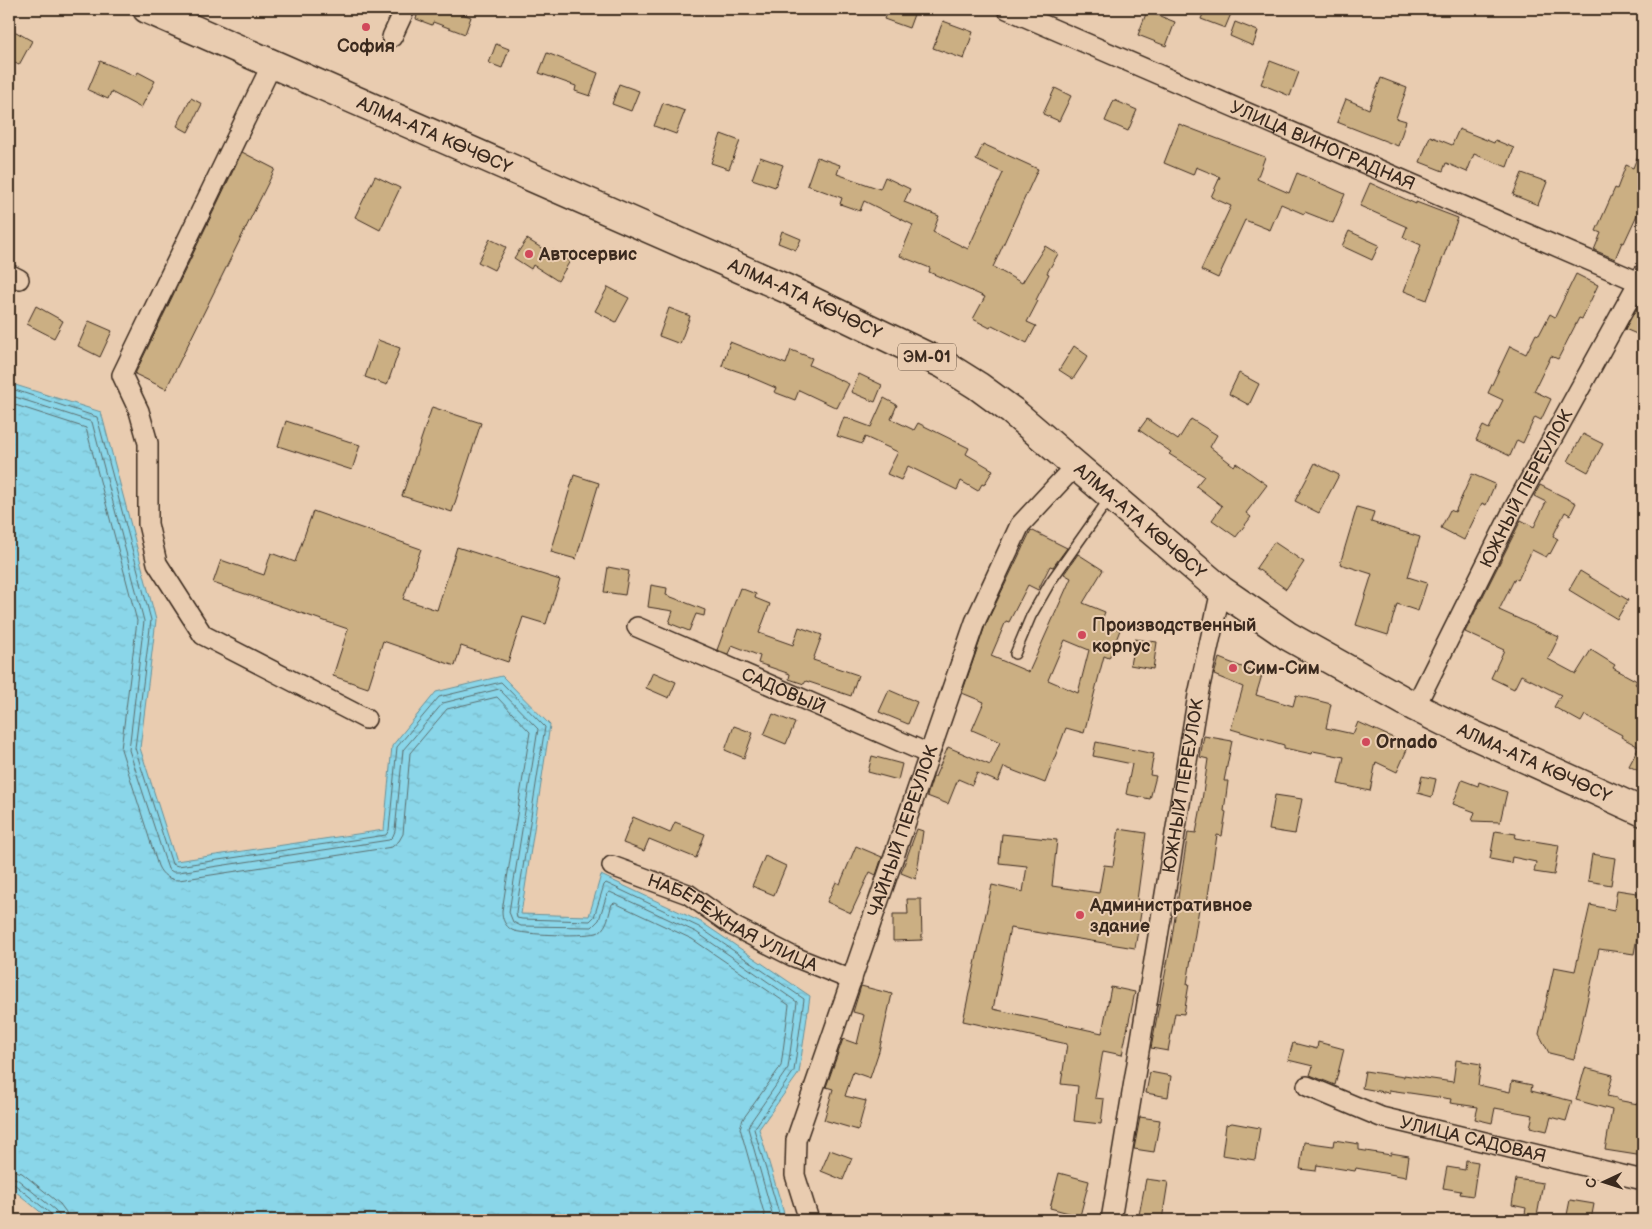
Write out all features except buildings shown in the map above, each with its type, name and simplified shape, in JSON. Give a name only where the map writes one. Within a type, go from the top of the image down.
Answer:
[{"type":"highway","name":"АЛМА-АТА КӨЧӨСҮ","points":[[147,9],[787,289],[943,364],[978,386],[1012,411],[1221,590],[1288,636],[1415,707],[1643,812]]},
{"type":"street","points":[[392,37],[405,9]]},
{"type":"street","name":"УЛИЦА ВИНОГРАДНАЯ","points":[[1007,9],[1641,278]]},
{"type":"street","points":[[272,64],[122,375],[139,411],[148,443],[148,524],[157,562],[203,635],[366,719]]},
{"type":"street","name":"ЮЖНЫЙ ПЕРЕУЛОК","points":[[1415,707],[1514,508],[1641,278]]},
{"type":"street","name":"ЧАЙНЫЙ ПЕРЕУЛОК","points":[[809,1220],[795,1175],[796,1140],[974,622],[1020,525],[1075,466]]},
{"type":"street","name":"ЮЖНЫЙ ПЕРЕУЛОК","points":[[1111,1220],[1198,694],[1221,590]]},
{"type":"street","name":"САДОВЫЙ","points":[[637,627],[929,754]]},
{"type":"street","name":"НАБЕРЕЖНАЯ УЛИЦА","points":[[612,866],[688,894],[733,926],[792,956],[852,980]]},
{"type":"street","name":"УЛИЦА САДОВАЯ","points":[[1307,1086],[1381,1117],[1643,1180]]},
{"type":"lane","points":[[1015,654],[1030,616],[1110,496]]},
{"type":"water","points":[[9,383],[101,412],[156,620],[140,748],[176,861],[384,830],[392,746],[436,692],[502,676],[550,725],[521,914],[589,916],[601,875],[701,922],[810,996],[799,1073],[759,1129],[786,1220],[50,1220],[9,1186]]},
{"type":"place","name":"София","points":[[366,27]]},
{"type":"place","name":"Автосервис","points":[[529,254]]},
{"type":"place","name":"Производственный корпус","points":[[1082,635]]},
{"type":"place","name":"Сим-Сим","points":[[1233,668]]},
{"type":"place","name":"Ornado","points":[[1366,742]]},
{"type":"place","name":"Административное здание","points":[[1080,915]]}]
